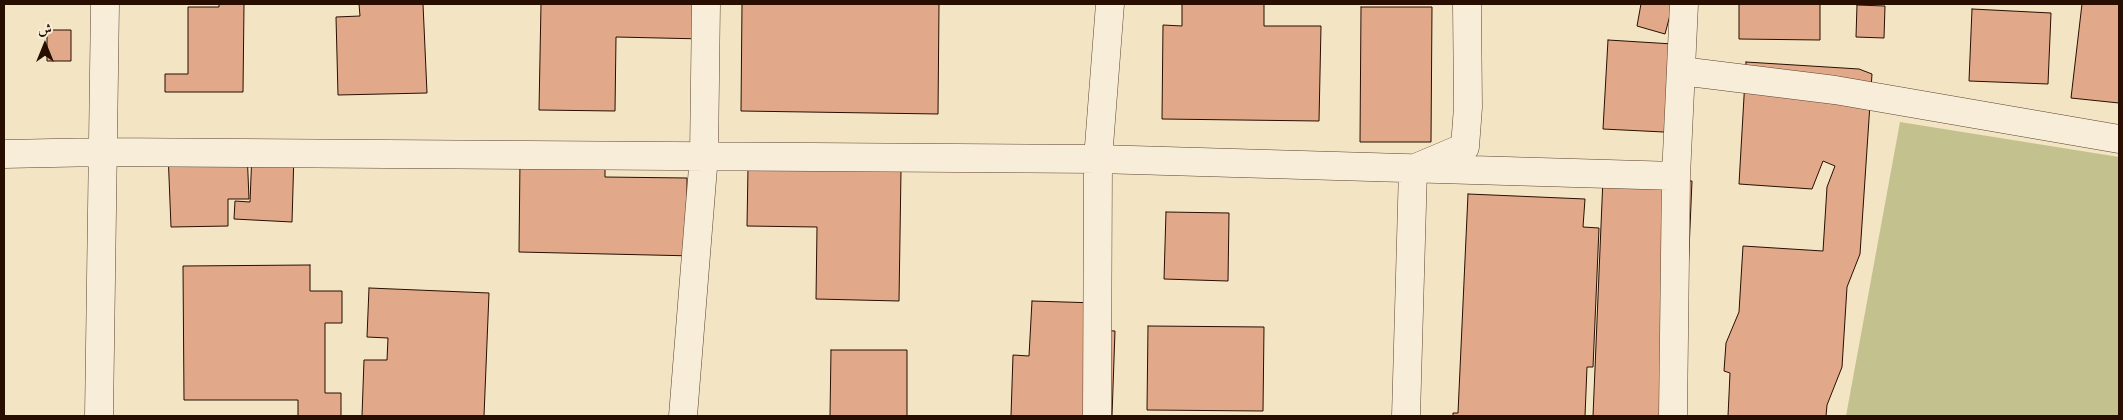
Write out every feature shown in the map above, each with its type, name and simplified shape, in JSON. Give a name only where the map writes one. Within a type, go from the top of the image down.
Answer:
[{"type":"street","points":[[99,416],[105,4]]},
{"type":"street","points":[[683,416],[704,155],[706,4]]},
{"type":"street","points":[[1097,416],[1098,159],[1110,4]]},
{"type":"street","points":[[1413,169],[1465,146],[1468,107],[1467,4]]},
{"type":"street","points":[[1673,416],[1676,176],[1684,4]]},
{"type":"street","points":[[1681,72],[1835,90],[2119,139]]},
{"type":"street","points":[[4,154],[102,152],[1098,159],[1676,176]]},
{"type":"street","points":[[1406,416],[1413,169]]},
{"type":"shaded area","points":[[1900,122],[2119,157],[2119,416],[1846,416]]},
{"type":"building","points":[[219,4],[244,4],[243,92],[165,92],[165,74],[188,74],[188,7],[219,7]]},
{"type":"building","points":[[359,4],[423,4],[427,93],[338,95],[336,17],[360,16]]},
{"type":"building","points":[[541,4],[705,4],[704,39],[616,37],[615,111],[539,110]]},
{"type":"building","points":[[742,4],[939,4],[938,114],[741,111]]},
{"type":"building","points":[[1182,4],[1264,4],[1264,26],[1321,26],[1319,121],[1162,119],[1163,25],[1182,26]]},
{"type":"building","points":[[1641,4],[1673,4],[1665,34],[1637,26]]},
{"type":"building","points":[[1739,4],[1820,4],[1820,40],[1739,39]]},
{"type":"building","points":[[2082,4],[2119,4],[2119,103],[2071,98]]},
{"type":"building","points":[[1857,5],[1885,6],[1884,38],[1856,37]]},
{"type":"building","points":[[1361,7],[1432,7],[1431,142],[1360,142]]},
{"type":"building","points":[[1972,9],[2051,13],[2048,84],[1969,81]]},
{"type":"building","points":[[47,30],[71,30],[71,61],[47,61]]},
{"type":"building","points":[[1608,40],[1689,45],[1684,133],[1603,129]]},
{"type":"building","points":[[1746,62],[1859,69],[1872,74],[1860,254],[1847,287],[1842,367],[1827,405],[1826,416],[1728,416],[1730,373],[1724,371],[1726,343],[1739,312],[1743,246],[1823,251],[1827,187],[1835,166],[1823,161],[1812,189],[1739,184]]},
{"type":"building","points":[[247,150],[249,199],[228,199],[228,226],[171,227],[168,152]]},
{"type":"building","points":[[252,152],[294,153],[292,222],[234,219],[235,201],[250,202]]},
{"type":"building","points":[[520,159],[605,161],[605,177],[687,178],[687,226],[695,256],[519,252]]},
{"type":"building","points":[[748,168],[901,170],[899,301],[816,299],[817,227],[747,226]]},
{"type":"building","points":[[1603,178],[1692,181],[1687,297],[1673,416],[1593,416]]},
{"type":"building","points":[[1468,194],[1585,199],[1583,227],[1599,228],[1593,367],[1587,367],[1585,416],[1453,416],[1453,413],[1458,413]]},
{"type":"building","points":[[1166,212],[1229,213],[1228,281],[1164,279]]},
{"type":"building","points":[[310,265],[310,291],[342,291],[342,323],[325,323],[325,393],[341,393],[341,416],[298,416],[298,400],[184,400],[183,266]]},
{"type":"building","points":[[369,288],[489,293],[484,416],[362,416],[364,360],[387,360],[388,338],[367,337]]},
{"type":"building","points":[[1032,301],[1097,303],[1096,330],[1115,331],[1112,416],[1011,416],[1013,355],[1029,356]]},
{"type":"building","points":[[1148,326],[1264,327],[1263,411],[1147,410]]},
{"type":"building","points":[[831,350],[907,350],[907,416],[830,416]]}]
